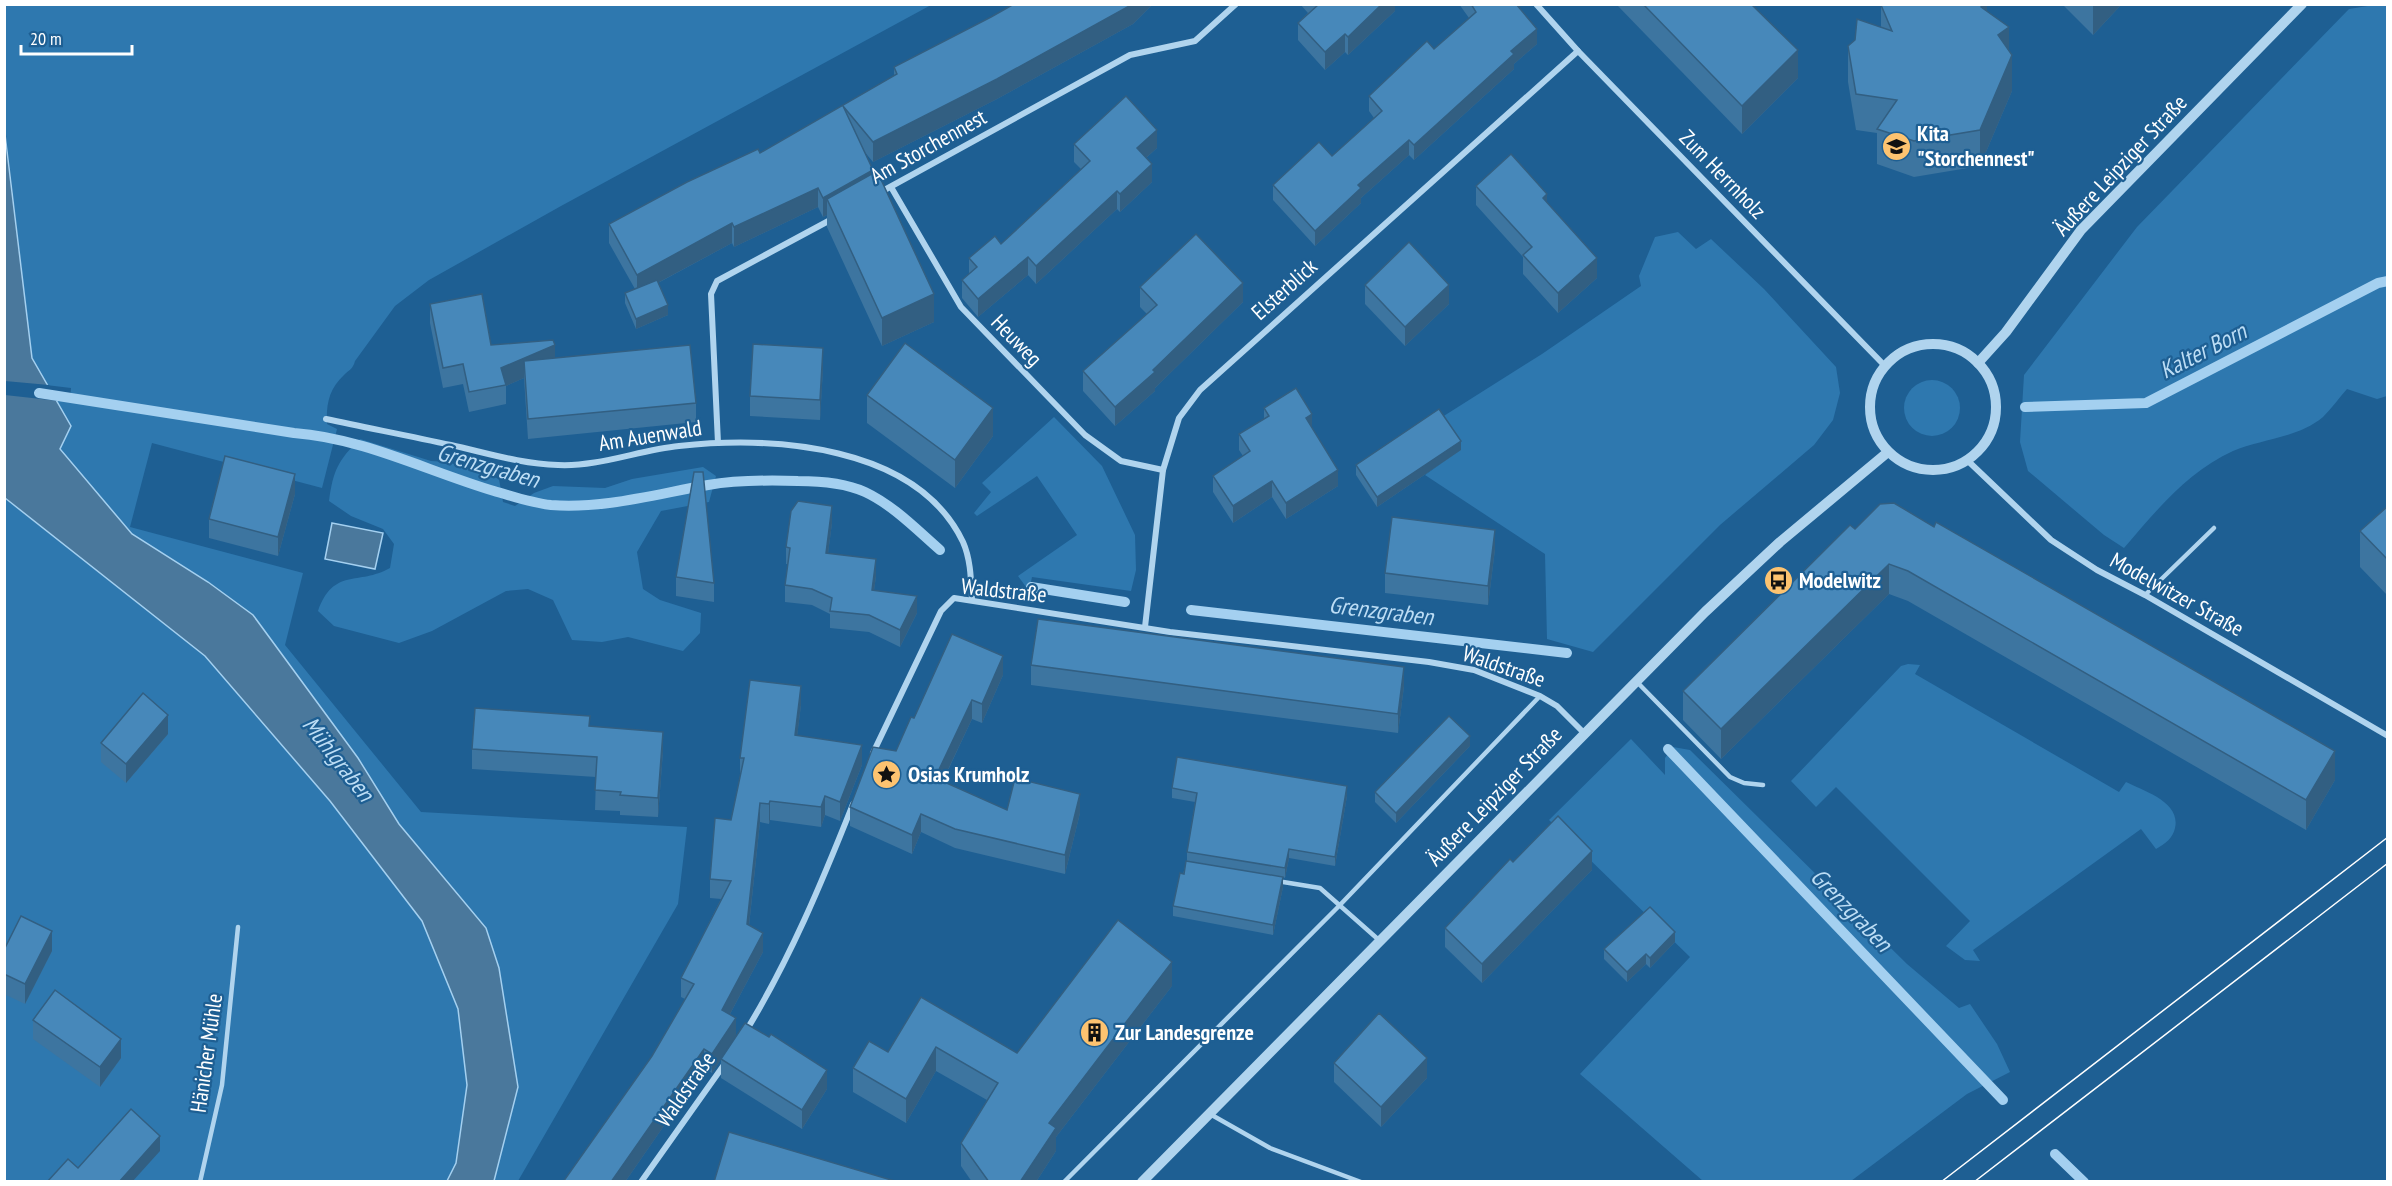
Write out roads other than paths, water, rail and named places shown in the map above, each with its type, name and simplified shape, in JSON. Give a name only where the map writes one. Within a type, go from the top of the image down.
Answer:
[{"type":"street","name":"Am Storchennest","points":[[871,198],[1130,55],[1195,41],[1236,4]]},
{"type":"street","name":"Zum Herrnholz","points":[[1536,4],[1578,51],[1885,366]]},
{"type":"street","name":"Äußere Leipziger Straße","points":[[1978,363],[2006,332],[2081,230],[2302,4]]},
{"type":"street","name":"Elsterblick","points":[[1145,627],[1163,470],[1179,418],[1200,390],[1578,51]]},
{"type":"street","name":"Heuweg","points":[[891,187],[961,307],[1085,435],[1121,461],[1163,470]]},
{"type":"street","points":[[718,443],[711,294],[717,280],[840,214]]},
{"type":"street","points":[[1941,344],[1961,350],[1978,363],[1989,377],[1995,395],[1996,414],[1991,432],[1982,448],[1967,460],[1948,469],[1926,470],[1905,464],[1888,452],[1877,437],[1871,419],[1870,400],[1875,381],[1885,366],[1901,352],[1920,345],[1941,344]]},
{"type":"street","name":"Am Auenwald","points":[[327,419],[522,462],[561,465],[606,461],[677,446],[718,443],[807,447],[860,458],[895,475],[936,503],[963,543],[970,566],[972,600]]},
{"type":"street","name":"Äußere Leipziger Straße","points":[[1142,1182],[1635,680],[1780,542],[1888,452]]},
{"type":"street","name":"Modelwitzer Straße","points":[[1967,460],[2051,540],[2097,570],[2145,595],[2388,736]]},
{"type":"street","name":"Waldstraße","points":[[868,764],[941,610],[954,598],[1145,627],[1429,662],[1474,670],[1540,696],[1557,706],[1583,732]]},
{"type":"street","points":[[744,1033],[768,995],[798,934],[856,795]]},
{"type":"street","name":"Waldstraße","points":[[641,1182],[732,1052]]},
{"type":"lane","points":[[2145,595],[2214,528]]},
{"type":"lane","points":[[1635,680],[1730,777],[1743,783],[1762,785]]},
{"type":"lane","points":[[1064,1182],[1339,906],[1540,696]]},
{"type":"lane","points":[[1273,880],[1320,888],[1380,941]]},
{"type":"lane","name":"Hänicher Mühle","points":[[200,1182],[222,1085],[238,927]]},
{"type":"lane","points":[[1208,1113],[1270,1148],[1361,1182]]},
{"type":"water","name":"Mühlgraben","points":[[4,126],[32,358],[71,426],[60,449],[132,534],[208,582],[253,615],[358,758],[399,824],[486,928],[499,968],[518,1087],[494,1181],[447,1181],[456,1163],[467,1085],[458,1009],[422,921],[330,801],[205,656],[5,498]]},
{"type":"water","points":[[332,523],[383,533],[375,569],[325,559]]},
{"type":"waterway","name":"Kalter Born","points":[[2025,407],[2146,403],[2378,283],[2388,281]]},
{"type":"waterway","name":"Grenzgraben","points":[[39,393],[345,441],[494,491],[551,505],[610,503],[741,481],[824,482],[857,489],[875,497],[904,518],[940,550]]},
{"type":"waterway","name":"Grenzgraben","points":[[1031,587],[1125,602]]},
{"type":"waterway","name":"Grenzgraben","points":[[1191,610],[1567,653]]},
{"type":"waterway","name":"Grenzgraben","points":[[1668,749],[2003,1100]]},
{"type":"waterway","name":"Grenzgraben","points":[[2055,1154],[2084,1182]]},
{"type":"tram line","points":[[1941,1182],[2388,837]]},
{"type":"tram line","points":[[1974,1182],[2388,863]]},
{"type":"place","name":"Kita \"Storchennest\"","points":[[1896,146]]},
{"type":"place","name":"Modelwitz","points":[[1778,580]]},
{"type":"place","name":"Osias Krumholz","points":[[887,774]]},
{"type":"place","name":"Zur Landesgrenze","points":[[1094,1032]]}]
